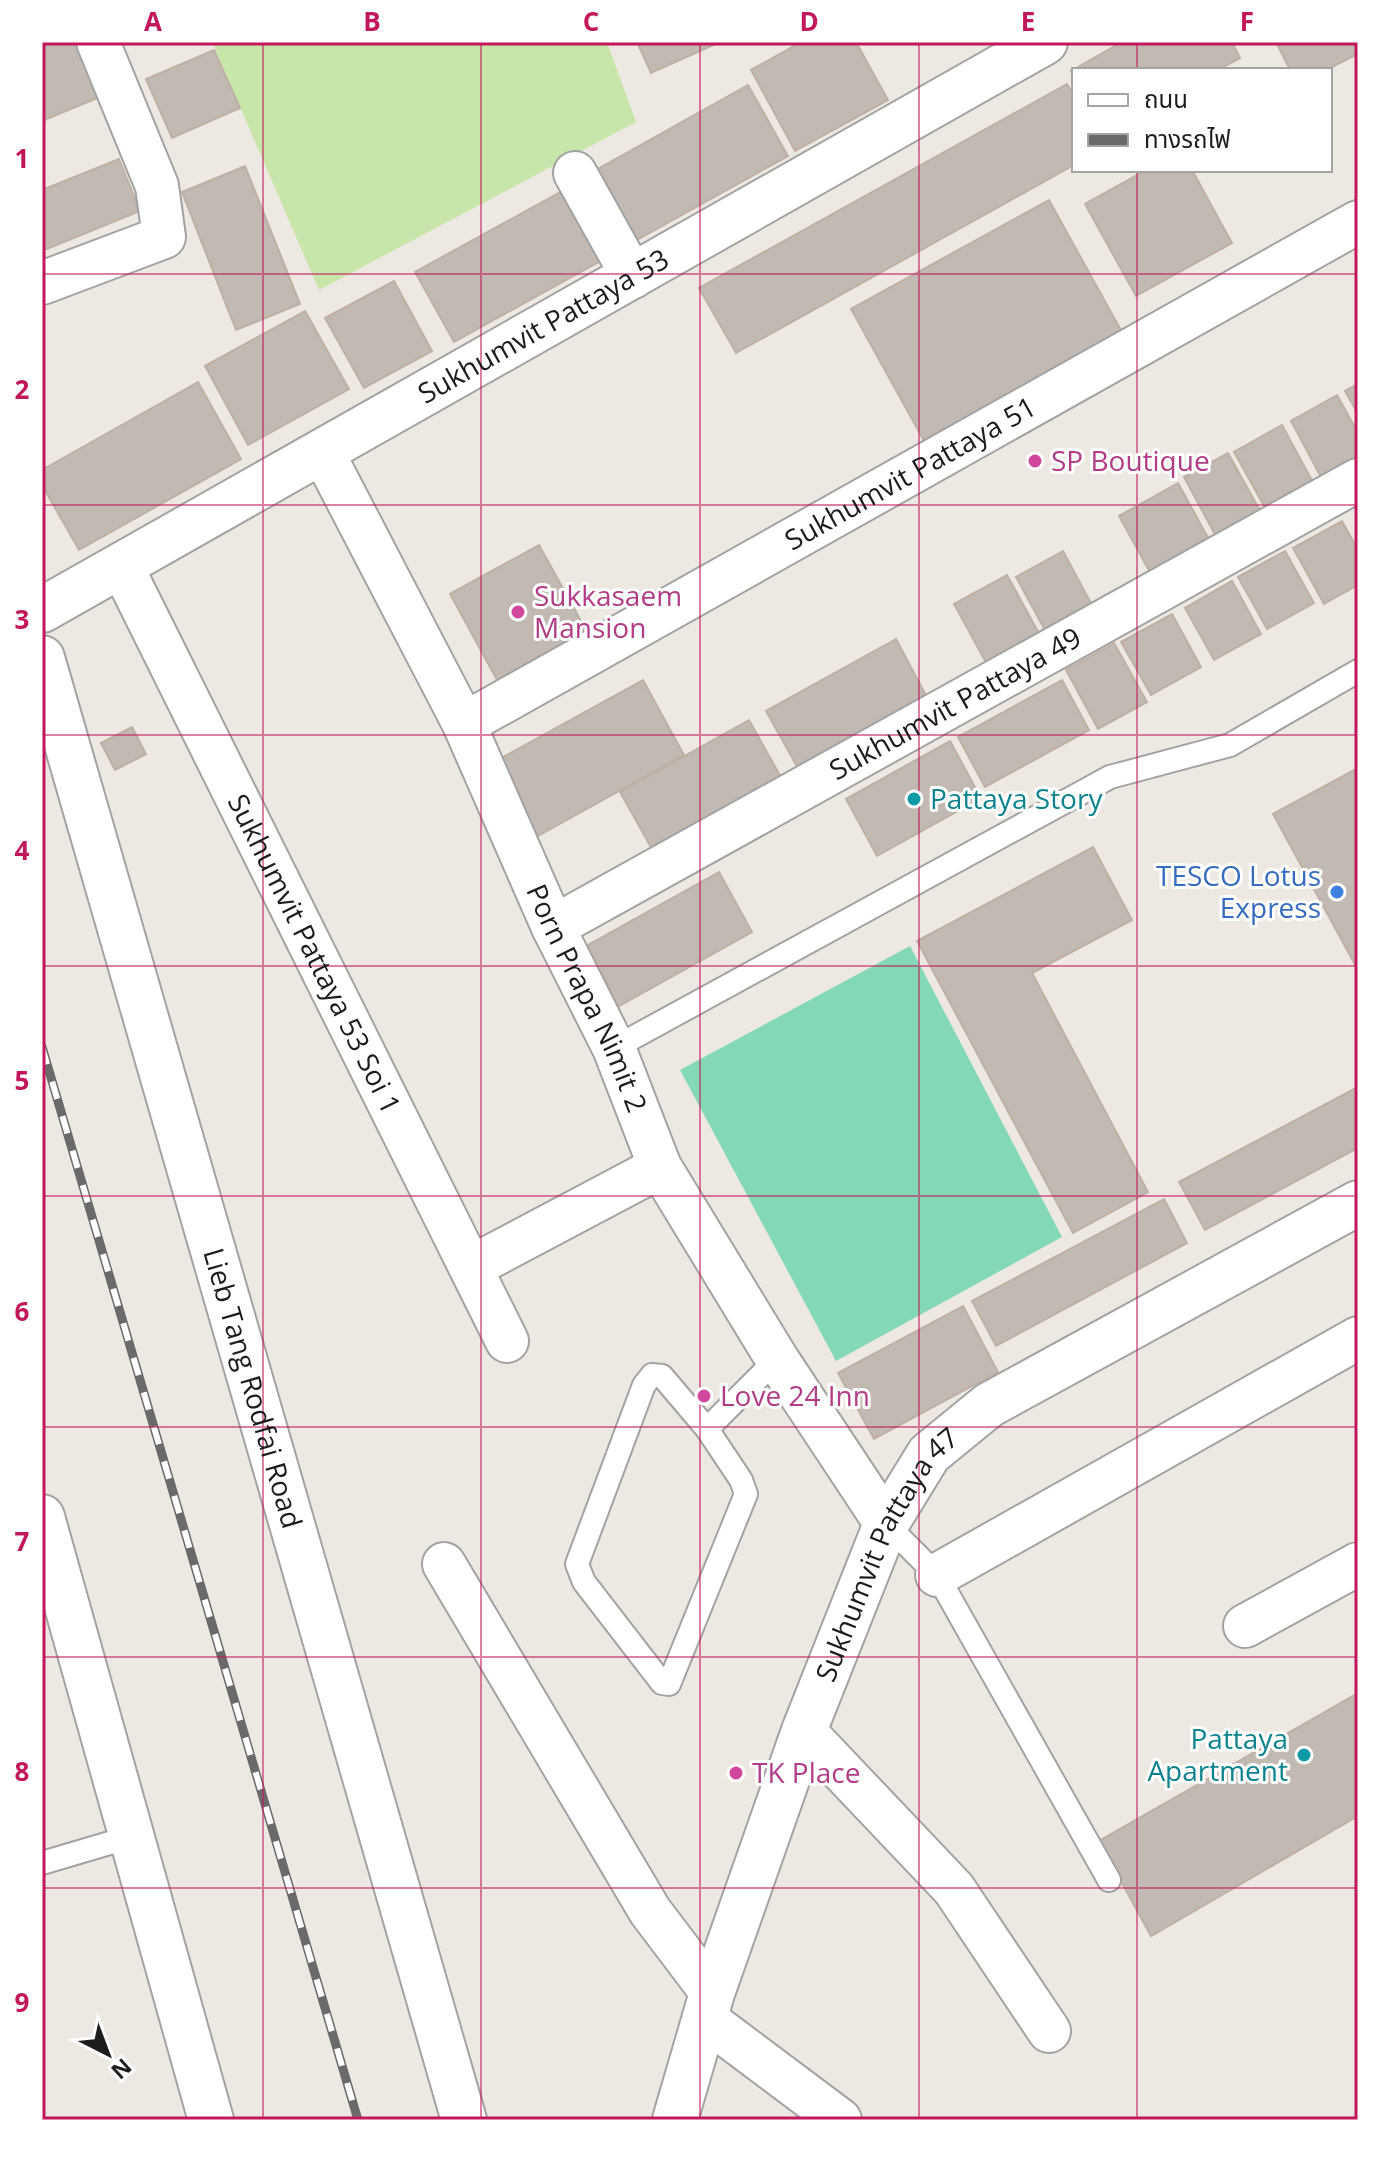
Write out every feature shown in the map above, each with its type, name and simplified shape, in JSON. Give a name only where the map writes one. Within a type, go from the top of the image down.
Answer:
[{"type":"street","points":[[42,283],[164,237],[157,186],[98,42]]},
{"type":"street","name":"Sukhumvit Pattaya 53","points":[[42,610],[633,277],[1001,53],[1045,42]]},
{"type":"street","points":[[575,173],[633,277]]},
{"type":"street","name":"Sukhumvit Pattaya 51","points":[[464,724],[1358,222]]},
{"type":"street","name":"Porn Prapa Nimit 2","points":[[323,453],[464,724],[553,927],[614,1048],[660,1167],[777,1359],[886,1524]]},
{"type":"street","name":"Sukhumvit Pattaya 49","points":[[553,927],[1358,480]]},
{"type":"street","name":"Sukhumvit Pattaya 53 Soi 1","points":[[122,567],[473,1266],[507,1341]]},
{"type":"street","name":"Lieb Tang Rodfai Road","points":[[42,658],[464,2120]]},
{"type":"street","points":[[473,1266],[660,1167]]},
{"type":"street","name":"Sukhumvit Pattaya 47","points":[[675,2120],[708,2006],[804,1731],[886,1524],[929,1454],[989,1405],[1358,1203]]},
{"type":"street","points":[[937,1575],[1358,1338]]},
{"type":"street","points":[[42,1517],[55,1603],[130,1837],[211,2120]]},
{"type":"street","points":[[444,1564],[708,2006],[840,2120]]},
{"type":"street","points":[[1245,1626],[1358,1564]]},
{"type":"street","points":[[804,1731],[954,1889],[1049,2031]]},
{"type":"lane","points":[[614,1048],[1110,777],[1230,745],[1358,671]]},
{"type":"lane","points":[[707,1429],[777,1359]]},
{"type":"lane","points":[[652,1375],[662,1376],[707,1429],[741,1480],[746,1494],[669,1684],[662,1683],[579,1574],[577,1564],[644,1385],[652,1375]]},
{"type":"lane","points":[[886,1524],[937,1575],[1109,1880]]},
{"type":"lane","points":[[42,1863],[130,1837]]},
{"type":"green space","points":[[212,42],[607,42],[636,122],[319,290]]},
{"type":"green space","points":[[910,946],[1062,1237],[836,1361],[680,1070]]},
{"type":"building","points":[[42,42],[79,42],[100,97],[42,121]]},
{"type":"building","points":[[637,42],[720,42],[651,73]]},
{"type":"building","points":[[801,42],[856,42],[888,100],[795,151],[751,70]]},
{"type":"building","points":[[1122,42],[1232,42],[1240,58],[1222,68],[1076,68]]},
{"type":"building","points":[[1276,42],[1358,42],[1358,54],[1330,68],[1289,68]]},
{"type":"building","points":[[214,50],[240,108],[172,138],[146,79]]},
{"type":"building","points":[[1067,84],[1072,93],[1072,166],[736,353],[699,288]]},
{"type":"building","points":[[748,85],[788,156],[628,245],[589,174]]},
{"type":"building","points":[[119,159],[140,211],[42,251],[42,190]]},
{"type":"building","points":[[245,166],[300,304],[236,330],[182,192]]},
{"type":"building","points":[[1142,172],[1193,172],[1232,243],[1136,296],[1085,204]]},
{"type":"building","points":[[573,185],[611,255],[454,342],[415,272]]},
{"type":"building","points":[[1049,200],[1122,332],[924,441],[851,309]]},
{"type":"building","points":[[394,281],[432,351],[364,388],[325,318]]},
{"type":"building","points":[[305,311],[349,389],[248,445],[205,366]]},
{"type":"building","points":[[198,382],[241,459],[79,550],[42,485],[42,470]]},
{"type":"building","points":[[1358,384],[1358,414],[1345,391]]},
{"type":"building","points":[[1337,395],[1358,433],[1358,459],[1322,479],[1291,421]]},
{"type":"building","points":[[1282,425],[1315,486],[1268,513],[1234,452]]},
{"type":"building","points":[[1228,453],[1264,518],[1219,542],[1184,477]]},
{"type":"building","points":[[1178,483],[1211,543],[1152,576],[1119,516]]},
{"type":"building","points":[[1342,521],[1358,550],[1358,585],[1324,604],[1293,548]]},
{"type":"building","name":"Sukkasaem Mansion","points":[[539,545],[586,630],[497,680],[450,594]]},
{"type":"building","points":[[1063,551],[1092,605],[1046,632],[1016,577]]},
{"type":"building","points":[[1285,551],[1314,603],[1267,629],[1238,577]]},
{"type":"building","points":[[1007,575],[1042,639],[989,668],[954,604]]},
{"type":"building","points":[[1232,581],[1261,634],[1214,660],[1185,608]]},
{"type":"building","points":[[1172,614],[1201,667],[1151,695],[1121,642]]},
{"type":"building","points":[[896,639],[928,699],[799,770],[766,711]]},
{"type":"building","points":[[1114,643],[1147,702],[1098,729],[1066,670]]},
{"type":"building","points":[[643,680],[684,755],[538,836],[496,761]]},
{"type":"building","points":[[1062,680],[1089,730],[985,787],[958,737]]},
{"type":"building","points":[[749,720],[782,779],[653,851],[620,792]]},
{"type":"building","points":[[132,727],[146,754],[115,770],[101,743]]},
{"type":"building","name":"Pattaya Story","points":[[950,741],[981,798],[877,856],[846,799]]},
{"type":"building","name":"TESCO Lotus Express","points":[[1358,768],[1358,970],[1273,814]]},
{"type":"building","points":[[1093,847],[1132,920],[1032,973],[1148,1192],[1073,1233],[917,941]]},
{"type":"building","points":[[719,872],[752,932],[614,1009],[581,949]]},
{"type":"building","points":[[1358,1087],[1358,1148],[1205,1230],[1179,1182]]},
{"type":"building","points":[[1164,1199],[1187,1243],[996,1346],[972,1301]]},
{"type":"building","points":[[963,1306],[998,1372],[874,1439],[838,1373]]},
{"type":"building","name":"Pattaya Apartment","points":[[1358,1693],[1358,1816],[1151,1936],[1099,1841]]},
{"type":"railway","points":[[42,1047],[358,2120]]},
{"type":"place","name":"SP Boutique","points":[[1035,461]]},
{"type":"place","name":"Sukkasaem Mansion","points":[[518,612]]},
{"type":"place","name":"Pattaya Story","points":[[914,799]]},
{"type":"place","name":"TESCO Lotus Express","points":[[1337,892]]},
{"type":"place","name":"Love 24 Inn","points":[[704,1396]]},
{"type":"place","name":"Pattaya Apartment","points":[[1304,1755]]},
{"type":"place","name":"TK Place","points":[[736,1773]]}]
